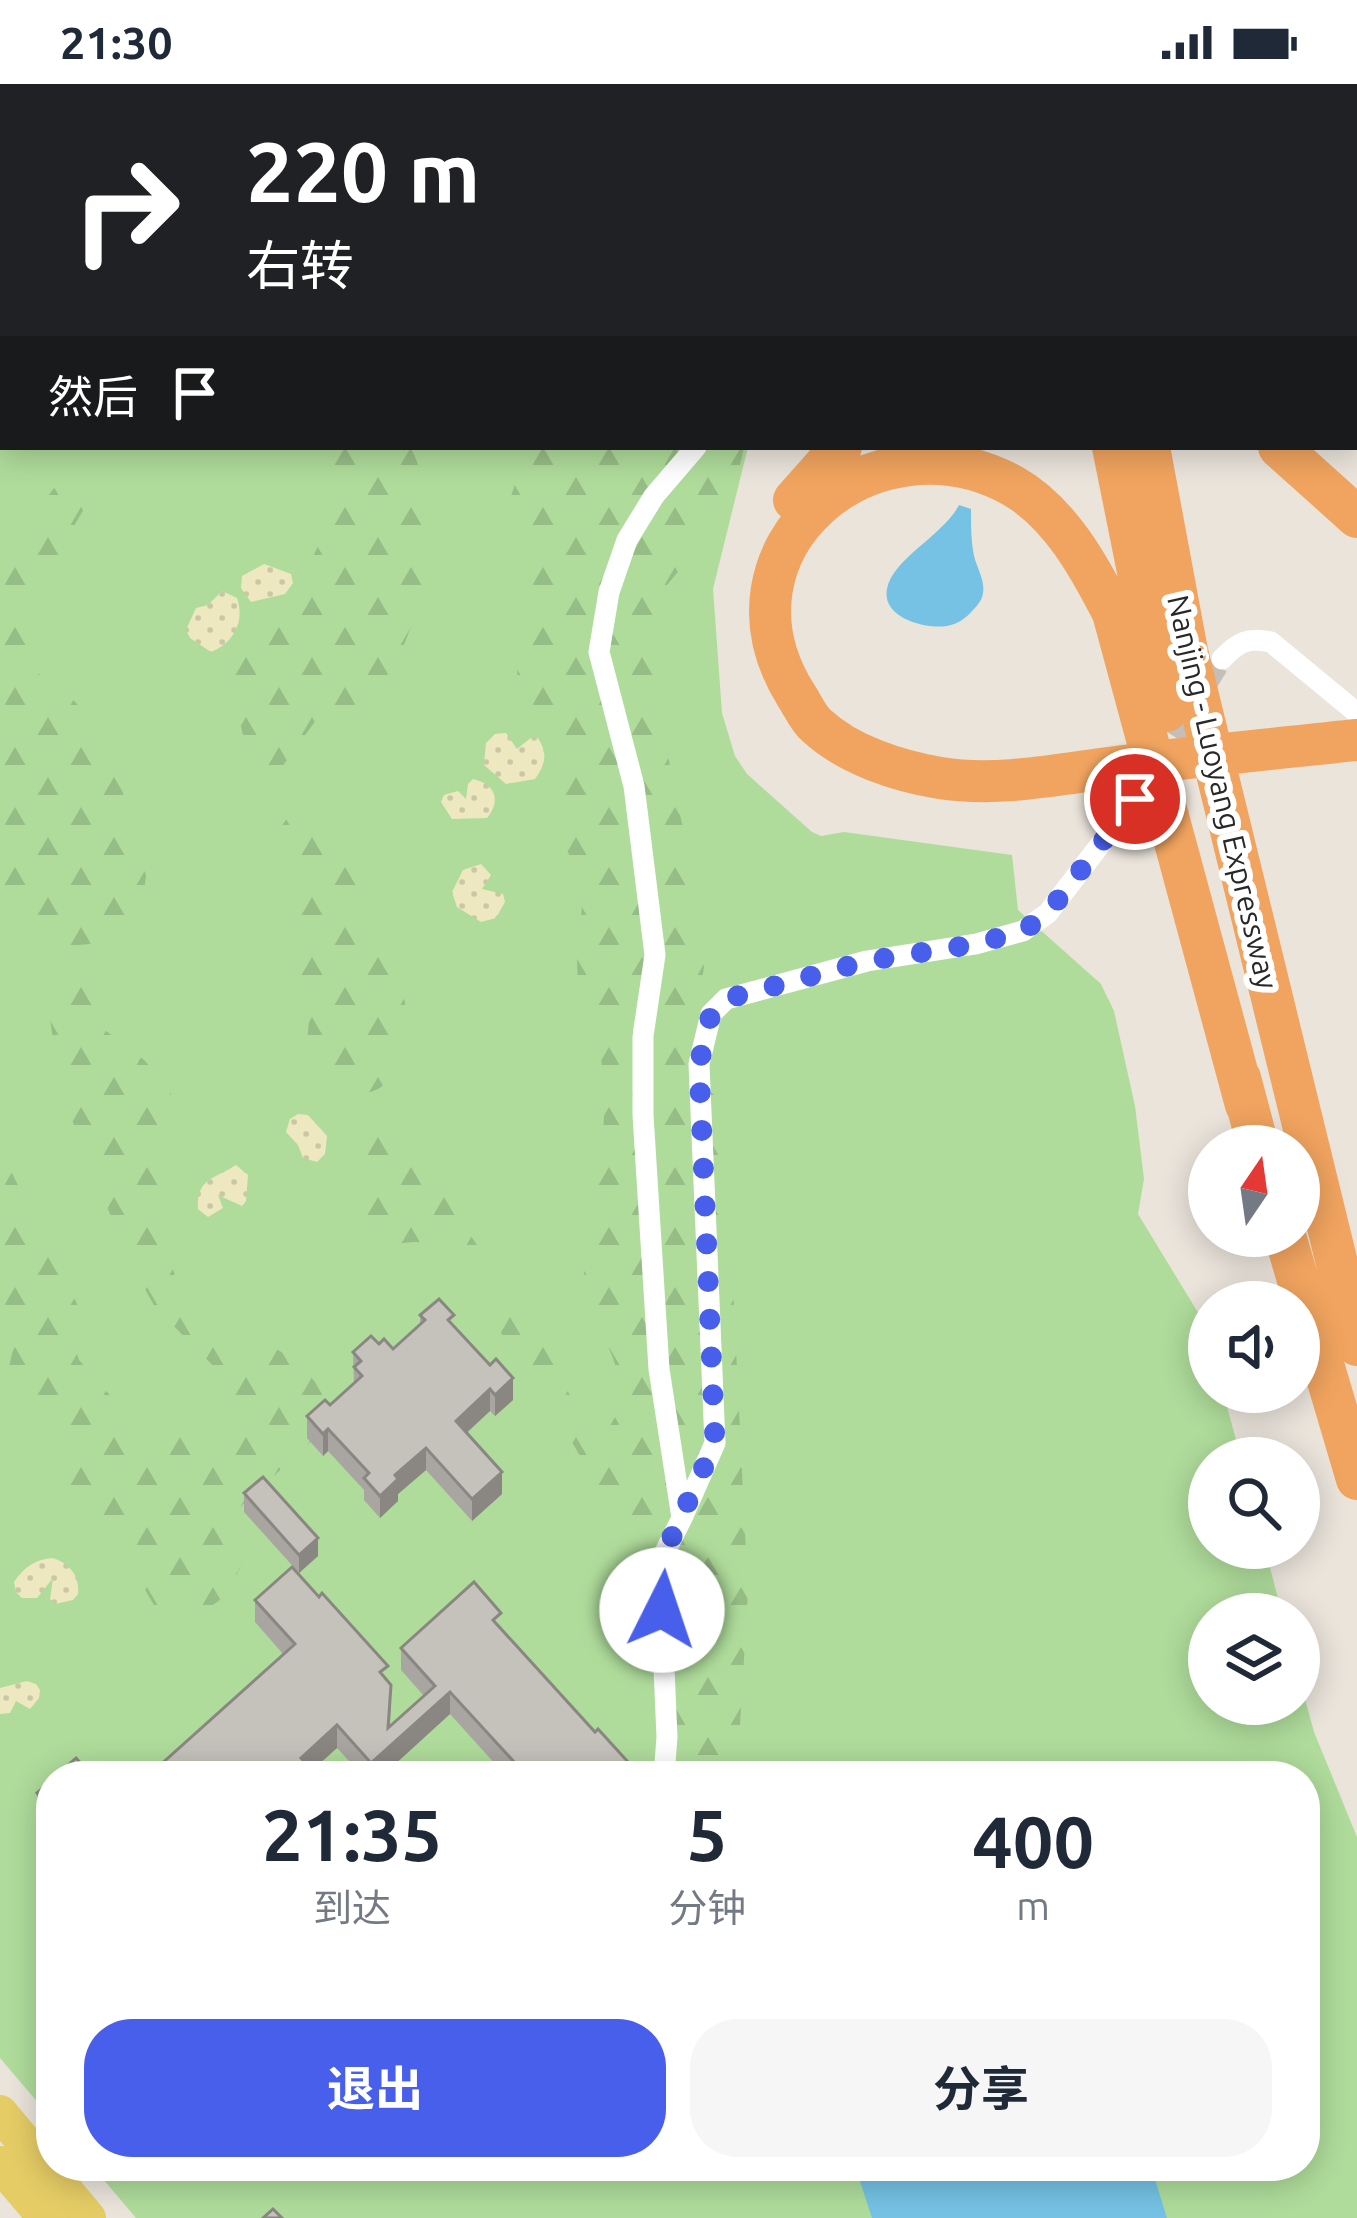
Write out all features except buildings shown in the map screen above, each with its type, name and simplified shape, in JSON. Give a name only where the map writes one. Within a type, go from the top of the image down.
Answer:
[{"type":"highway","points":[[838,450],[772,526],[748,579],[743,627],[757,677],[823,766],[942,778],[1017,779],[1357,740]]},
{"type":"highway","name":"Nanjing - Luoyang Expressway","points":[[1114,450],[1252,1125]]},
{"type":"highway","name":"Nanjing - Luoyang Expressway","points":[[1150,450],[1187,651],[1357,1345]]},
{"type":"highway","points":[[1282,450],[1357,517]]},
{"type":"highway","points":[[1246,1105],[1113,613],[1084,557],[1015,487],[974,471],[930,462],[886,467],[846,483],[812,511],[786,544],[771,589],[769,631],[786,679],[815,724],[872,772],[931,796],[1018,800],[1357,762]]},
{"type":"highway","points":[[1291,1257],[1357,1479]]},
{"type":"main road","points":[[0,2113],[36,2156]]},
{"type":"main road","points":[[0,2164],[46,2218]]},
{"type":"main road","points":[[57,2181],[88,2218]]},
{"type":"street","points":[[682,1518],[659,1369],[643,1115],[643,1036],[655,955],[650,890],[634,786],[598,652],[609,592],[627,540],[654,496],[693,450]]},
{"type":"street","points":[[1222,659],[1236,644],[1253,638],[1270,642],[1357,712]]},
{"type":"street","points":[[665,1761],[660,1577],[664,1554],[715,1443],[699,1064],[711,1014],[726,999],[867,961],[976,944],[1023,931],[1048,913],[1135,799]]},
{"type":"green space","points":[[0,450],[747,450],[713,589],[722,713],[735,756],[747,774],[821,836],[844,832],[1012,855],[1018,910],[1101,984],[1114,1011],[1135,1106],[1144,1179],[1138,1214],[1188,1296],[1188,1413],[1229,1413],[1235,1437],[1188,1437],[1188,1569],[1270,1569],[1277,1593],[1188,1593],[1188,1725],[1312,1725],[1357,1837],[1357,2218],[136,2218],[105,2181],[1320,2181],[1320,1761],[36,1761],[36,2100],[0,2058]]},
{"type":"green space","points":[[326,450],[411,450],[421,474],[426,548],[421,589],[395,663],[375,691],[350,708],[322,712],[276,775],[259,779],[247,752],[233,693],[213,660],[215,640],[298,590],[318,546]]},
{"type":"green space","points":[[521,450],[743,450],[730,509],[662,591],[652,679],[685,838],[704,966],[691,1074],[724,1104],[748,1593],[740,1725],[762,1761],[672,1761],[674,1544],[629,1534],[547,1401],[513,1356],[483,1287],[468,1266],[436,1245],[412,1242],[377,1253],[359,1236],[370,1174],[355,1127],[363,1117],[407,1128],[450,1204],[539,1337],[580,1411],[588,1422],[609,1427],[618,1408],[617,1369],[586,1289],[584,1270],[603,1134],[604,1087],[599,1050],[579,989],[582,909],[578,873],[553,831],[566,767],[558,743],[548,733],[515,716],[523,565],[513,531],[511,496]]},
{"type":"green space","points":[[58,483],[95,492],[50,576],[35,621],[27,668],[60,685],[108,739],[146,876],[142,905],[121,927],[90,944],[66,946],[18,926],[0,884],[0,568],[11,543]]},
{"type":"green space","points":[[290,814],[345,829],[366,912],[402,989],[406,1027],[402,1055],[390,1078],[371,1092],[335,1097],[313,1064],[307,1041],[310,1011],[295,972],[289,927],[298,891],[293,858],[281,827]]},
{"type":"green space","points":[[95,974],[102,1028],[143,1059],[169,1087],[175,1112],[158,1156],[164,1197],[162,1232],[177,1283],[211,1345],[248,1361],[275,1348],[297,1362],[343,1412],[226,1520],[253,1546],[224,1596],[200,1611],[162,1619],[109,1528],[64,1476],[66,1451],[12,1387],[9,1369],[16,1341],[0,1299],[0,1149],[79,1308],[73,1342],[79,1360],[135,1424],[155,1437],[202,1437],[226,1427],[232,1408],[229,1382],[155,1307],[129,1261],[61,1093],[44,979]]},
{"type":"sand","points":[[264,564],[291,574],[293,583],[285,594],[251,602],[241,588],[242,576]]},
{"type":"sand","points":[[222,591],[237,598],[238,623],[226,643],[211,652],[186,630],[196,608],[208,605]]},
{"type":"sand","points":[[506,733],[517,749],[532,737],[541,742],[544,758],[535,779],[506,784],[484,765],[486,743],[495,734]]},
{"type":"sand","points":[[473,779],[494,794],[491,812],[487,818],[452,819],[441,802],[444,795],[458,791],[466,799]]},
{"type":"sand","points":[[481,864],[491,875],[482,889],[503,894],[505,902],[496,918],[481,922],[457,907],[452,892],[463,870]]},
{"type":"sand","points":[[308,1115],[327,1136],[325,1154],[317,1162],[303,1158],[286,1132],[290,1119]]},
{"type":"sand","points":[[236,1165],[248,1175],[246,1201],[242,1206],[218,1195],[223,1208],[208,1217],[198,1209],[200,1191]]},
{"type":"sand","points":[[53,1558],[73,1572],[78,1594],[55,1604],[50,1599],[53,1578],[37,1598],[22,1598],[14,1582],[26,1568]]},
{"type":"sand","points":[[27,1681],[40,1690],[30,1709],[16,1701],[10,1713],[0,1714],[0,1688]]},
{"type":"water","points":[[959,505],[971,509],[973,550],[983,583],[981,600],[951,625],[909,620],[887,599],[891,578]]},
{"type":"water","points":[[860,2181],[1156,2181],[1167,2218],[872,2218]]},
{"type":"tunnel","points":[[1158,763],[1222,659]]},
{"type":"route","points":[[662,1610],[664,1554],[715,1443],[699,1064],[711,1014],[726,999],[832,970],[1023,931],[1048,913],[1135,799]]}]
